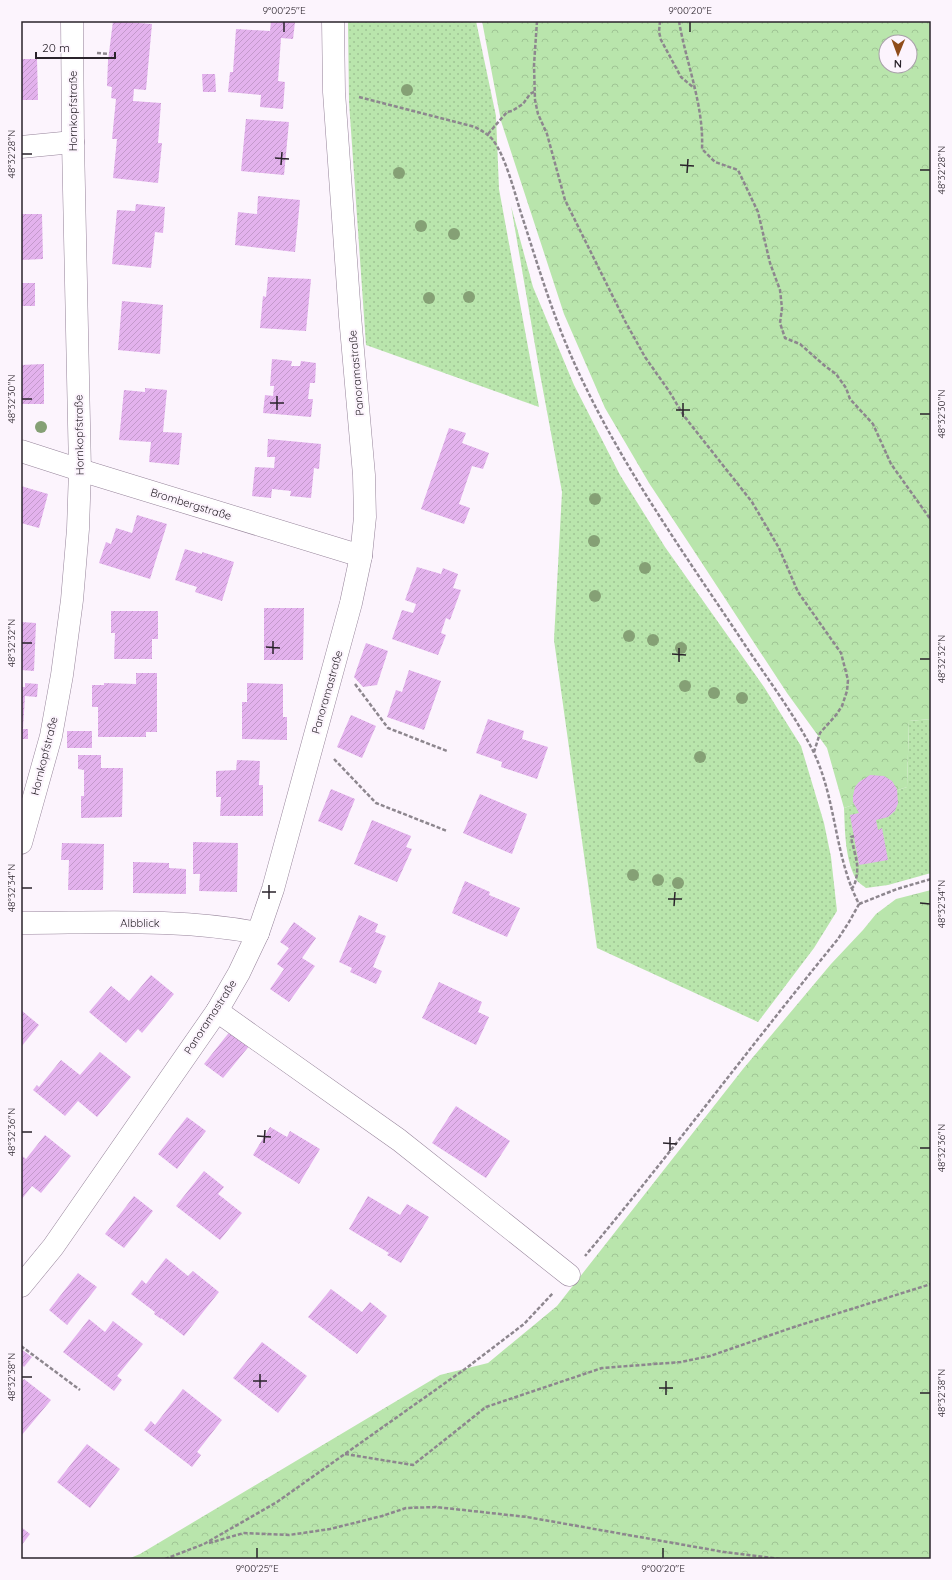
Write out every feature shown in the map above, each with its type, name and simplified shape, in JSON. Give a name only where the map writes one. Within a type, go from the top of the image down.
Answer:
[{"type":"street","name":"Hornkopfstraße","points":[[21,843],[51,736],[62,674],[72,600],[78,529],[80,470],[72,21]]},
{"type":"street","name":"Panoramastraße","points":[[21,1286],[53,1247],[217,1011],[239,973],[258,933],[273,889],[336,660],[361,556],[365,517],[364,475],[350,316],[334,92],[333,21]]},
{"type":"street","points":[[21,147],[73,142]]},
{"type":"street","name":"Brombergstraße","points":[[21,451],[361,556]]},
{"type":"street","name":"Albblick","points":[[21,923],[183,923],[227,927],[258,933]]},
{"type":"street","points":[[217,1011],[399,1140],[569,1275]]},
{"type":"path","points":[[538,21],[534,65],[536,91],[535,100],[538,114],[547,134],[565,200],[625,321],[645,357],[669,391],[684,416],[752,502],[779,548],[798,592],[841,653],[848,680],[847,691],[842,706],[820,733],[814,753]]},
{"type":"path","points":[[660,21],[659,32],[661,40],[681,77],[695,89]]},
{"type":"path","points":[[680,21],[682,39],[695,89],[701,123],[702,149],[715,162],[738,170],[758,212],[770,263],[780,290],[782,308],[780,323],[785,338],[800,344],[836,374],[846,388],[850,399],[873,424],[891,464],[931,520]]},
{"type":"path","points":[[102,53],[109,54]]},
{"type":"path","points":[[488,134],[507,112],[512,111],[523,104],[530,94],[536,91]]},
{"type":"path","points":[[334,92],[475,127],[488,134],[494,142],[501,154],[564,339],[595,408],[660,518],[781,698],[814,753],[832,808],[846,874],[858,904]]},
{"type":"path","points":[[336,660],[388,728],[447,751]]},
{"type":"path","points":[[314,739],[376,803],[447,831]]},
{"type":"path","points":[[851,889],[854,886],[858,872],[856,852],[851,837],[854,836]]},
{"type":"path","points":[[204,1544],[278,1502],[465,1369],[524,1324],[569,1275],[642,1187],[713,1094],[838,939],[850,922],[858,904],[897,888],[931,879]]},
{"type":"path","points":[[345,1454],[413,1465],[486,1407],[602,1368],[681,1362],[710,1356],[794,1326],[931,1284]]},
{"type":"path","points":[[21,1346],[80,1390]]},
{"type":"path","points":[[165,1559],[204,1544],[244,1533],[289,1535],[330,1529],[382,1516],[406,1508],[436,1507],[527,1517],[724,1552],[781,1559]]},
{"type":"green space","points":[[348,21],[476,21],[496,116],[499,189],[539,407],[366,345],[349,102]]},
{"type":"green space","points":[[482,21],[931,21],[931,719],[909,721],[907,787],[844,808],[827,748],[787,693],[649,483],[605,408],[564,314],[501,121]]},
{"type":"green space","points":[[511,206],[533,287],[574,385],[620,475],[665,547],[764,687],[801,746],[824,823],[831,857],[837,911],[814,948],[758,1022],[597,948],[554,640],[562,492]]},
{"type":"green space","points":[[931,719],[931,873],[888,885],[866,888],[859,883],[852,871],[846,845],[844,808],[907,787],[909,721]]},
{"type":"green space","points":[[931,890],[931,1559],[128,1559],[140,1554],[440,1375],[488,1363],[557,1306],[743,1069],[831,964],[876,914],[896,899]]},
{"type":"building","points":[[113,21],[152,24],[146,90],[134,89],[133,101],[161,103],[158,143],[162,143],[158,183],[113,178],[117,139],[112,139],[116,99],[111,98],[112,87],[107,86],[108,61]]},
{"type":"building","points":[[271,21],[295,22],[293,39],[281,38],[278,81],[285,82],[283,109],[260,107],[261,95],[228,92],[230,72],[233,72],[236,29],[270,31]]},
{"type":"building","points":[[21,59],[37,59],[38,100],[21,100]]},
{"type":"building","points":[[202,74],[215,74],[216,92],[203,92]]},
{"type":"building","points":[[246,119],[289,122],[284,175],[241,171]]},
{"type":"building","points":[[258,196],[300,200],[295,252],[235,245],[238,212],[257,214]]},
{"type":"building","points":[[136,204],[165,207],[163,233],[155,232],[151,268],[112,264],[117,210],[135,211]]},
{"type":"building","points":[[21,214],[42,214],[43,259],[21,260]]},
{"type":"building","points":[[268,277],[311,279],[306,331],[260,328],[263,296],[266,297]]},
{"type":"building","points":[[21,283],[35,283],[35,306],[21,306]]},
{"type":"building","points":[[122,301],[163,305],[160,354],[118,350]]},
{"type":"building","points":[[272,359],[292,361],[291,366],[300,366],[301,361],[316,363],[315,383],[310,383],[308,399],[313,399],[311,417],[263,413],[265,395],[273,396],[274,386],[270,386]]},
{"type":"building","points":[[44,364],[44,404],[21,404],[21,365]]},
{"type":"building","points":[[145,388],[167,390],[163,432],[182,433],[179,465],[149,462],[151,442],[119,440],[124,390],[145,392]]},
{"type":"building","points":[[449,428],[466,433],[462,443],[489,453],[483,469],[472,466],[459,504],[470,508],[464,524],[421,509]]},
{"type":"building","points":[[268,439],[321,444],[319,469],[314,468],[311,498],[290,496],[291,491],[272,489],[271,498],[252,496],[255,467],[274,468],[275,457],[267,457]]},
{"type":"building","points":[[21,486],[48,494],[39,528],[21,523]]},
{"type":"building","points":[[137,515],[167,524],[150,579],[99,563],[106,542],[111,544],[116,528],[132,533]]},
{"type":"building","points":[[185,549],[202,554],[202,552],[234,562],[222,601],[195,592],[197,587],[175,580]]},
{"type":"building","points":[[417,567],[441,574],[443,568],[458,574],[453,588],[461,590],[450,620],[446,618],[441,633],[446,635],[438,655],[392,639],[402,610],[413,613],[416,604],[405,600]]},
{"type":"building","points":[[264,608],[304,608],[303,660],[264,660]]},
{"type":"building","points":[[111,611],[158,611],[158,639],[152,639],[152,659],[114,659],[115,633],[111,633]]},
{"type":"building","points":[[21,622],[36,623],[34,671],[21,670]]},
{"type":"building","points":[[366,643],[388,651],[377,685],[363,687],[354,677]]},
{"type":"building","points":[[409,670],[441,681],[424,730],[387,717],[396,690],[402,692]]},
{"type":"building","points":[[136,673],[157,673],[157,732],[146,732],[146,737],[98,737],[98,707],[92,707],[92,685],[104,685],[104,683],[136,684]]},
{"type":"building","points":[[25,683],[38,684],[37,697],[25,696],[23,729],[28,729],[28,739],[21,739],[21,687],[25,687]]},
{"type":"building","points":[[247,683],[283,684],[283,717],[287,717],[287,740],[242,739],[242,702],[247,702]]},
{"type":"building","points":[[351,715],[376,726],[362,758],[337,747]]},
{"type":"building","points":[[488,719],[524,731],[522,739],[548,747],[537,779],[501,767],[502,762],[476,753]]},
{"type":"building","points":[[67,731],[92,731],[92,748],[67,748]]},
{"type":"building","points":[[78,755],[101,755],[101,768],[123,768],[122,817],[81,818],[81,796],[84,796],[84,770],[78,769]]},
{"type":"building","points":[[237,760],[260,761],[259,785],[263,785],[263,816],[220,816],[221,797],[216,797],[216,771],[236,770]]},
{"type":"building","points":[[870,775],[884,776],[892,781],[897,789],[898,803],[895,811],[888,817],[876,820],[878,830],[882,828],[888,860],[859,865],[850,815],[859,813],[853,802],[855,787],[859,782]]},
{"type":"building","points":[[331,789],[355,799],[342,831],[318,821]]},
{"type":"building","points":[[480,794],[527,814],[512,854],[463,833]]},
{"type":"building","points":[[372,820],[411,836],[406,847],[412,849],[397,882],[354,864]]},
{"type":"building","points":[[193,842],[238,843],[237,892],[199,891],[200,874],[193,874]]},
{"type":"building","points":[[62,843],[104,844],[103,890],[68,890],[69,860],[61,860]]},
{"type":"building","points":[[133,862],[169,863],[169,868],[186,869],[186,894],[133,893]]},
{"type":"building","points":[[465,881],[490,892],[489,895],[520,908],[507,937],[452,913]]},
{"type":"building","points":[[359,915],[378,924],[375,932],[386,936],[373,967],[382,971],[376,984],[350,972],[352,968],[339,962]]},
{"type":"building","points":[[294,922],[316,938],[302,958],[315,966],[289,1002],[270,989],[284,969],[277,964],[289,948],[280,942]]},
{"type":"building","points":[[151,975],[174,994],[142,1033],[138,1029],[126,1043],[89,1012],[111,986],[129,1001]]},
{"type":"building","points":[[439,982],[482,1002],[478,1012],[489,1017],[476,1045],[422,1018]]},
{"type":"building","points":[[21,1010],[39,1025],[21,1047]]},
{"type":"building","points":[[231,1030],[250,1045],[223,1078],[204,1064]]},
{"type":"building","points":[[100,1052],[131,1077],[97,1117],[78,1101],[65,1116],[33,1090],[37,1085],[39,1087],[61,1060],[80,1075]]},
{"type":"building","points":[[456,1106],[510,1141],[486,1178],[432,1143]]},
{"type":"building","points":[[187,1117],[206,1131],[177,1169],[158,1154]]},
{"type":"building","points":[[270,1127],[287,1137],[290,1131],[320,1149],[299,1184],[253,1155]]},
{"type":"building","points":[[45,1135],[71,1156],[41,1193],[32,1186],[21,1200],[21,1155],[26,1159]]},
{"type":"building","points":[[204,1171],[224,1187],[218,1194],[242,1213],[220,1240],[176,1206]]},
{"type":"building","points":[[134,1196],[153,1211],[124,1248],[105,1234]]},
{"type":"building","points":[[368,1196],[400,1215],[407,1204],[429,1217],[401,1263],[387,1255],[389,1253],[349,1229]]},
{"type":"building","points":[[166,1258],[188,1276],[193,1271],[219,1292],[184,1336],[154,1314],[155,1312],[131,1294],[142,1280],[146,1284]]},
{"type":"building","points":[[78,1273],[97,1287],[67,1325],[49,1310]]},
{"type":"building","points":[[331,1289],[362,1312],[370,1302],[387,1316],[357,1354],[308,1317]]},
{"type":"building","points":[[89,1319],[105,1332],[113,1321],[143,1344],[117,1376],[122,1380],[114,1391],[63,1352]]},
{"type":"building","points":[[262,1342],[307,1376],[278,1413],[233,1378]]},
{"type":"building","points":[[21,1349],[32,1357],[24,1367],[21,1364]]},
{"type":"building","points":[[24,1379],[51,1400],[21,1436],[21,1383]]},
{"type":"building","points":[[183,1389],[222,1420],[197,1452],[201,1455],[192,1467],[144,1430],[151,1421],[155,1425]]},
{"type":"building","points":[[87,1444],[120,1469],[90,1508],[57,1482]]},
{"type":"building","points":[[21,1527],[30,1534],[21,1546]]}]
